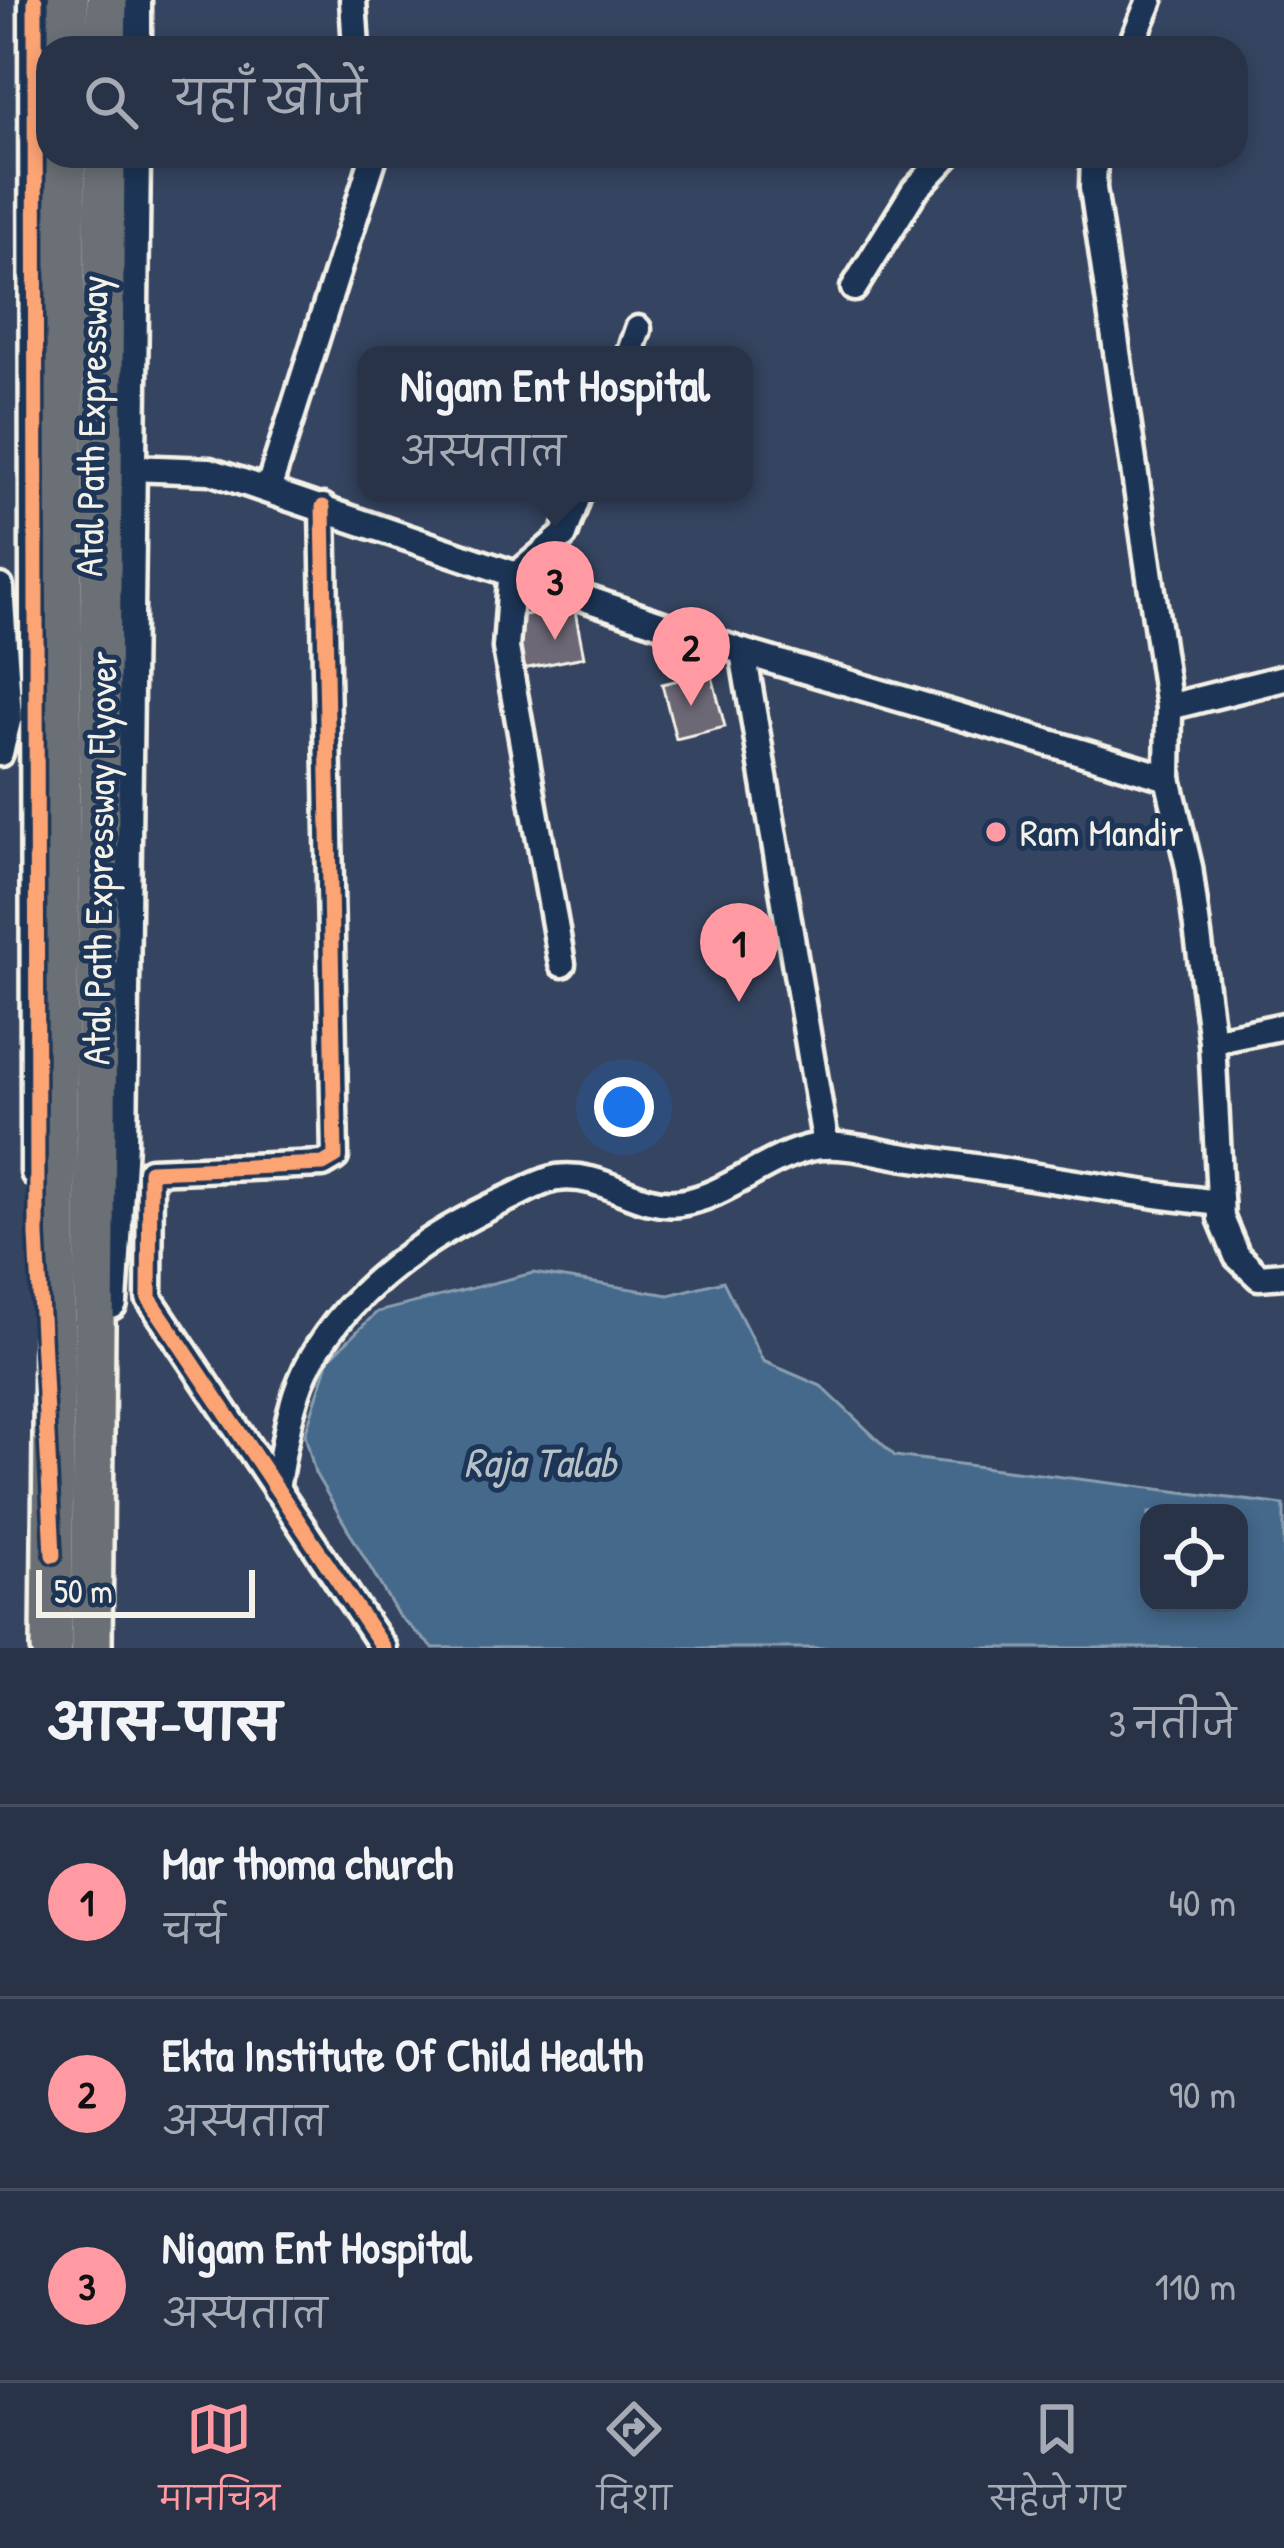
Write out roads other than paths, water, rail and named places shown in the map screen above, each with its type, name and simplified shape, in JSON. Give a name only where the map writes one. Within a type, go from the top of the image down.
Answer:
[{"type":"highway","points":[[68,0],[68,36]]},
{"type":"highway","points":[[106,36],[107,0]]},
{"type":"highway","name":"Atal Path Expressway Flyover","points":[[67,168],[73,1558]]},
{"type":"highway","name":"Atal Path Expressway Flyover","points":[[75,1309],[105,168]]},
{"type":"highway","points":[[52,1648],[73,1558]]},
{"type":"highway","points":[[73,1558],[91,1648]]},
{"type":"street","points":[[35,0],[37,1235],[73,1558]]},
{"type":"street","points":[[135,0],[135,36]]},
{"type":"street","points":[[353,0],[355,36]]},
{"type":"street","points":[[1135,36],[1150,0]]},
{"type":"street","name":"Atal Path Expressway","points":[[73,1558],[121,1142],[134,168]]},
{"type":"street","points":[[268,490],[370,168]]},
{"type":"street","points":[[854,288],[914,191],[936,168]]},
{"type":"street","points":[[1094,168],[1169,707],[1168,778],[1189,867],[1212,1041],[1221,1218],[1237,1256],[1259,1277],[1284,1275]]},
{"type":"street","points":[[632,346],[638,329]]},
{"type":"street","points":[[130,468],[210,471],[743,652],[1168,778]]},
{"type":"street","points":[[562,964],[506,648],[511,580],[564,536],[576,502]]},
{"type":"street","points":[[323,507],[335,1157],[323,1164],[150,1171],[149,1298],[383,1648]]},
{"type":"street","points":[[0,587],[8,717],[0,753]]},
{"type":"street","points":[[743,652],[826,1146]]},
{"type":"street","points":[[1169,707],[1284,678]]},
{"type":"street","points":[[1212,1041],[1284,1026]]},
{"type":"street","points":[[276,1490],[286,1435],[310,1360],[352,1303],[412,1254],[469,1217],[552,1179],[588,1176],[647,1203],[683,1203],[784,1156],[826,1146],[1220,1203]]},
{"type":"water","name":"Raja Talab","points":[[533,1273],[669,1295],[723,1281],[763,1361],[821,1386],[895,1456],[1284,1505],[1284,1648],[433,1648],[398,1615],[315,1473],[305,1434],[329,1359],[377,1312]]},
{"type":"place","name":"Nigam Ent Hospital","points":[[555,640]]},
{"type":"place","name":"Ekta Institute Of Child Health","points":[[691,706]]},
{"type":"place","name":"Ram Mandir","points":[[996,832]]},
{"type":"place","name":"Mar thoma church","points":[[739,1002]]}]
